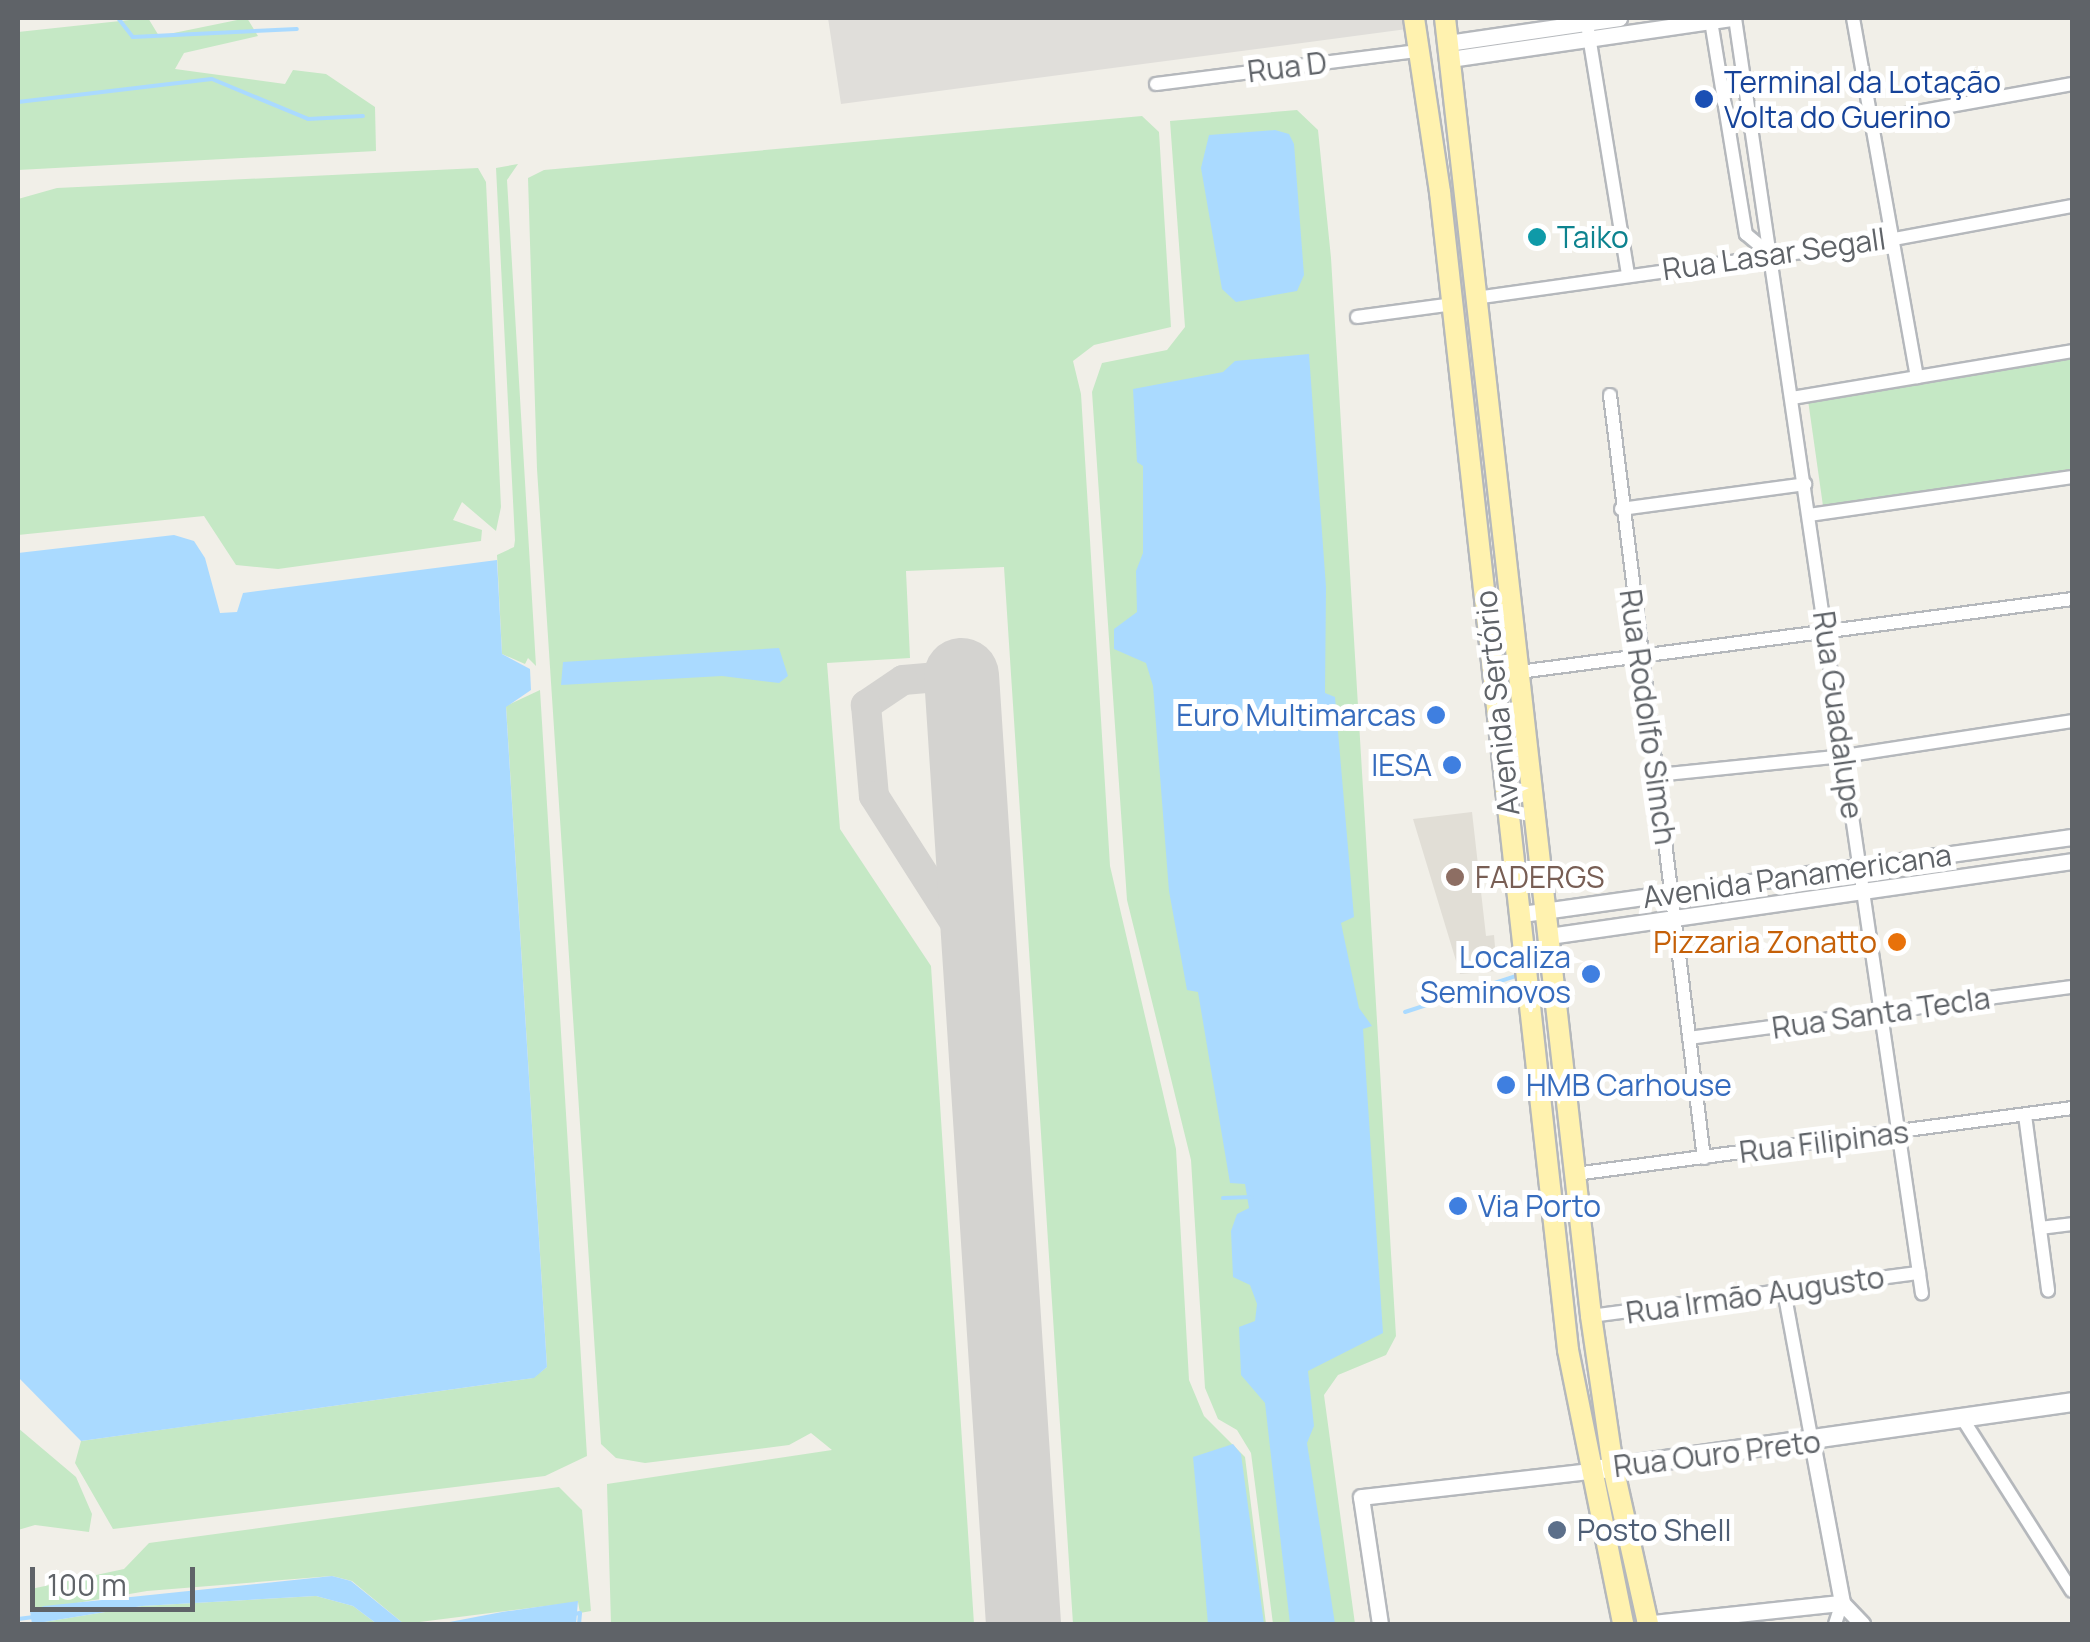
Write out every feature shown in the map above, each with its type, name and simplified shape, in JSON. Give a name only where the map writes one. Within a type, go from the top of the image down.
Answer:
[{"type":"main road","name":"Avenida Sertório","points":[[1418,18],[1418,50],[1453,304],[1522,914],[1553,1230],[1588,1471],[1623,1624]]},
{"type":"main road","points":[[1418,18],[1428,45],[1449,51]]},
{"type":"main road","name":"Avenida Sertório","points":[[1445,18],[1591,1316],[1613,1467],[1646,1624]]},
{"type":"main road","name":"Rua Ouro Preto","points":[[1588,1471],[1964,1421],[2072,1402]]},
{"type":"street","points":[[1449,51],[1619,18]]},
{"type":"street","points":[[1588,26],[1733,18]]},
{"type":"street","name":"Rua Guadalupe","points":[[1733,18],[1772,256],[1922,1293]]},
{"type":"street","points":[[1853,18],[1917,376]]},
{"type":"street","points":[[1711,20],[1747,235],[1772,256]]},
{"type":"street","points":[[1588,26],[1628,274]]},
{"type":"street","name":"Rua D","points":[[1156,84],[1418,50]]},
{"type":"street","points":[[1872,120],[2072,84]]},
{"type":"street","points":[[1732,143],[1754,139]]},
{"type":"street","name":"Rua Lasar Segall","points":[[1475,298],[1894,238],[2072,206]]},
{"type":"street","points":[[1358,317],[1453,304]]},
{"type":"street","points":[[1792,398],[2072,351]]},
{"type":"street","name":"Rua Rodolfo Simch","points":[[1610,395],[1621,509],[1704,1158]]},
{"type":"street","points":[[1809,515],[2072,477]]},
{"type":"street","points":[[1621,509],[1805,484]]},
{"type":"street","points":[[1519,672],[2072,599]]},
{"type":"street","points":[[1657,775],[1844,756],[2072,721]]},
{"type":"street","name":"Avenida Panamericana","points":[[1522,914],[2072,837]]},
{"type":"street","name":"Avenida Panamericana","points":[[1549,936],[2072,861]]},
{"type":"street","name":"Rua Santa Tecla","points":[[1690,1038],[2072,987]]},
{"type":"street","name":"Rua Filipinas","points":[[1575,1174],[2072,1108]]},
{"type":"street","points":[[2025,1115],[2048,1290]]},
{"type":"street","points":[[2040,1228],[2072,1224]]},
{"type":"street","name":"Rua Irmão Augusto","points":[[1591,1316],[1919,1273]]},
{"type":"street","points":[[1784,1291],[1842,1603],[1835,1624]]},
{"type":"street","points":[[1964,1421],[2072,1591]]},
{"type":"street","name":"Rua Ouro Preto","points":[[1380,1624],[1361,1497],[1588,1471]]},
{"type":"street","points":[[1646,1624],[1842,1603]]},
{"type":"street","points":[[1842,1603],[1862,1624]]},
{"type":"shaded area","points":[[828,18],[1406,18],[1407,29],[841,104]]},
{"type":"shaded area","name":"FADERGS","points":[[1472,812],[1486,936],[1494,935],[1497,971],[1460,974],[1413,819]]},
{"type":"green space","points":[[148,18],[159,36],[247,18],[258,36],[184,53],[175,69],[285,84],[293,70],[326,74],[375,107],[376,151],[18,170],[18,32]]},
{"type":"green space","points":[[1297,110],[1318,130],[1331,258],[1396,1336],[1386,1355],[1338,1375],[1324,1395],[1355,1624],[1273,1624],[1251,1453],[1237,1430],[1218,1419],[1205,1388],[1191,1160],[1127,900],[1092,392],[1102,363],[1167,350],[1185,327],[1170,121]]},
{"type":"green space","points":[[1142,116],[1159,132],[1171,327],[1094,345],[1073,361],[1081,394],[1110,866],[1176,1149],[1189,1380],[1204,1416],[1245,1457],[1266,1624],[1073,1624],[1004,567],[906,571],[910,658],[827,663],[840,829],[931,966],[974,1624],[611,1624],[607,1484],[832,1450],[811,1433],[789,1445],[645,1463],[616,1458],[601,1444],[537,469],[528,178],[544,170]]},
{"type":"green space","points":[[518,164],[507,180],[536,666],[528,658],[525,664],[502,654],[497,555],[514,547],[515,540],[496,168]]},
{"type":"green space","points":[[478,168],[486,182],[501,507],[496,531],[462,502],[453,520],[482,530],[481,541],[278,569],[236,565],[204,516],[18,535],[18,199],[57,188]]},
{"type":"green space","points":[[2072,358],[2072,470],[1823,506],[1808,400]]},
{"type":"green space","points":[[540,690],[587,1456],[545,1476],[113,1529],[75,1463],[81,1441],[533,1378],[547,1367],[506,706]]},
{"type":"green space","points":[[18,1428],[76,1477],[92,1514],[89,1532],[35,1525],[18,1530]]},
{"type":"green space","points":[[559,1487],[582,1510],[591,1611],[580,1613],[578,1602],[404,1624],[352,1581],[332,1576],[147,1591],[30,1611],[31,1589],[124,1569],[149,1543]]},
{"type":"green space","points":[[316,1596],[353,1606],[377,1624],[32,1624],[142,1606]]},
{"type":"water","points":[[1275,130],[1289,134],[1294,144],[1304,275],[1297,291],[1236,302],[1222,289],[1201,168],[1209,135]]},
{"type":"water","points":[[1309,354],[1326,587],[1325,693],[1335,697],[1354,917],[1341,923],[1359,1008],[1372,1026],[1363,1029],[1383,1333],[1308,1371],[1314,1426],[1307,1443],[1335,1624],[1290,1624],[1265,1403],[1241,1375],[1239,1327],[1255,1321],[1257,1304],[1250,1285],[1233,1277],[1231,1231],[1237,1214],[1249,1208],[1245,1184],[1230,1183],[1198,992],[1187,990],[1169,891],[1153,686],[1146,663],[1114,649],[1114,629],[1137,612],[1136,571],[1143,553],[1143,466],[1137,462],[1133,389],[1223,372],[1235,361]]},
{"type":"water","points":[[174,535],[194,541],[205,558],[220,613],[237,612],[243,593],[497,560],[502,654],[530,669],[531,690],[506,707],[547,1367],[534,1378],[81,1441],[18,1377],[18,553]]},
{"type":"water","points":[[779,648],[788,676],[779,683],[722,676],[561,685],[563,662]]},
{"type":"water","points":[[1233,1444],[1241,1454],[1264,1624],[1208,1624],[1193,1457]]},
{"type":"water","points":[[332,1576],[351,1581],[404,1624],[377,1624],[353,1606],[316,1596],[142,1606],[32,1624],[30,1611],[44,1606]]},
{"type":"water","points":[[578,1601],[576,1624],[439,1624],[502,1612]]},
{"type":"waterway","points":[[118,18],[133,37],[297,29]]},
{"type":"waterway","points":[[18,102],[212,79],[308,119],[363,116]]},
{"type":"waterway","points":[[1405,1012],[1516,976]]},
{"type":"waterway","points":[[1223,1198],[1252,1197]]},
{"type":"waterway","points":[[574,1614],[580,1613],[579,1624]]},
{"type":"waterway","points":[[18,1619],[34,1617]]},
{"type":"taxiway","points":[[961,675],[903,680],[866,705],[874,796],[969,945],[988,1085]]},
{"type":"runway","points":[[961,675],[1023,1624]]},
{"type":"place","name":"Terminal da Lotação Volta do Guerino","points":[[1704,99]]},
{"type":"place","name":"Taiko","points":[[1537,237]]},
{"type":"place","name":"Euro Multimarcas","points":[[1436,715]]},
{"type":"place","name":"IESA","points":[[1452,765]]},
{"type":"place","name":"FADERGS","points":[[1455,877]]},
{"type":"place","name":"Pizzaria Zonatto","points":[[1897,942]]},
{"type":"place","name":"Localiza Seminovos","points":[[1591,974]]},
{"type":"place","name":"HMB Carhouse","points":[[1506,1085]]},
{"type":"place","name":"Via Porto","points":[[1458,1206]]},
{"type":"place","name":"Posto Shell","points":[[1557,1530]]}]
